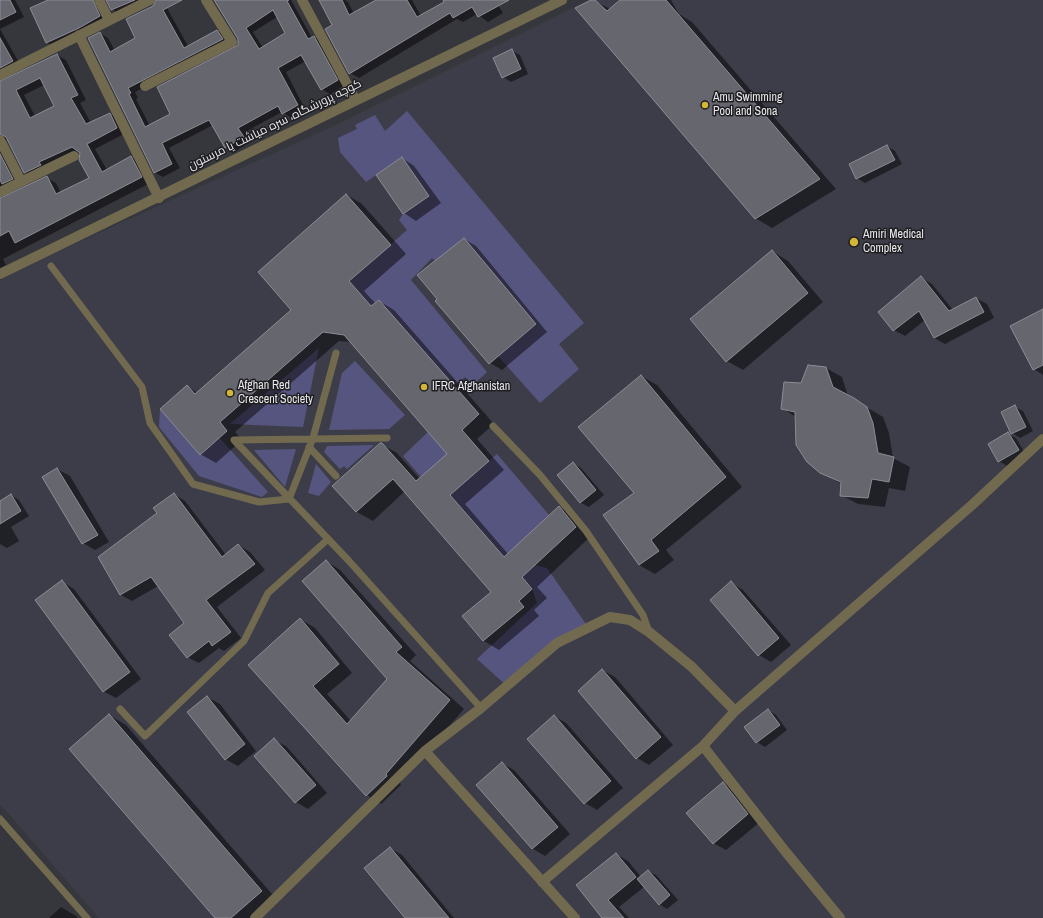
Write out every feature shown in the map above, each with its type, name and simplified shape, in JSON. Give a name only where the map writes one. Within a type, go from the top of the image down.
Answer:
[{"type":"street","points":[[99,0],[109,20]]},
{"type":"street","points":[[0,75],[150,0]]},
{"type":"street","points":[[145,86],[232,42],[206,0]]},
{"type":"street","points":[[302,0],[355,100]]},
{"type":"street","name":"کوچه پرورشگاه، سره میاشت یا مرستون","points":[[0,274],[159,198],[355,100],[562,0]]},
{"type":"street","points":[[79,35],[159,198]]},
{"type":"street","points":[[0,140],[21,182]]},
{"type":"street","points":[[0,192],[74,156]]},
{"type":"street","points":[[542,882],[703,746],[735,711],[972,505],[1043,439]]},
{"type":"street","points":[[255,918],[425,751],[482,708],[557,642],[588,627],[610,618],[630,620],[649,632],[692,667],[735,711]]},
{"type":"street","points":[[703,746],[785,851],[840,918]]},
{"type":"street","points":[[425,751],[575,918]]},
{"type":"lane","points":[[51,266],[142,387],[150,423],[193,484],[259,502],[289,499]]},
{"type":"lane","points":[[289,499],[312,438],[336,353]]},
{"type":"lane","points":[[493,426],[540,475],[586,531],[643,616],[649,632]]},
{"type":"lane","points":[[388,438],[234,440],[349,562],[482,708]]},
{"type":"lane","points":[[309,447],[336,476]]},
{"type":"lane","points":[[120,709],[145,736],[244,641],[268,593],[327,540]]},
{"type":"lane","points":[[0,819],[87,918]]},
{"type":"shaded area","points":[[589,0],[1043,0],[1043,918],[99,918],[0,804],[0,280],[46,257],[336,125]]},
{"type":"shaded area","points":[[407,111],[584,323],[559,344],[579,369],[540,403],[498,356],[536,324],[464,238],[435,261],[432,258],[411,280],[487,372],[473,385],[465,377],[454,386],[379,300],[371,306],[349,281],[407,230],[399,220],[403,214],[429,196],[402,157],[366,182],[340,152],[338,138],[357,129],[355,125],[375,115],[385,131]]},
{"type":"shaded area","points":[[319,348],[303,427],[230,424]]},
{"type":"shaded area","points":[[355,361],[405,415],[389,429],[329,430],[342,373]]},
{"type":"shaded area","points":[[160,409],[200,455],[219,437],[268,492],[262,497],[199,476],[159,427]]},
{"type":"shaded area","points":[[428,432],[469,479],[497,454],[549,515],[517,546],[535,565],[547,568],[588,627],[557,643],[507,686],[477,659],[537,603],[532,589],[429,470],[421,477],[403,456]]},
{"type":"shaded area","points":[[374,445],[347,469],[344,466],[340,469],[324,452],[327,446]]},
{"type":"shaded area","points":[[296,449],[285,487],[254,450]]},
{"type":"shaded area","points":[[316,464],[331,482],[319,496],[308,493]]},
{"type":"building","points":[[0,0],[10,0],[16,12],[0,20]]},
{"type":"building","points":[[48,0],[93,0],[100,16],[79,28],[46,43],[30,8]]},
{"type":"building","points":[[106,0],[135,0],[111,10]]},
{"type":"building","points":[[156,0],[182,0],[163,10],[184,48],[217,30],[223,39],[128,88],[131,93],[129,94],[145,127],[170,114],[157,87],[238,45],[238,39],[214,0],[289,0],[287,1],[308,39],[314,36],[338,80],[321,90],[301,55],[278,68],[298,105],[282,114],[278,106],[238,128],[244,137],[225,148],[209,120],[162,143],[172,164],[154,173],[88,38],[100,32],[110,52],[135,38],[126,19],[153,6]],"holes":[[[273,10],[285,33],[259,49],[246,28]]]},
{"type":"building","points":[[319,0],[342,0],[349,15],[376,0],[407,0],[417,17],[444,2],[443,0],[509,0],[478,17],[472,7],[453,18],[450,13],[349,74],[325,29],[332,25]]},
{"type":"building","points":[[591,0],[595,0],[607,11],[620,0],[666,0],[820,179],[755,219],[575,8]]},
{"type":"building","points":[[0,38],[13,61],[0,68]]},
{"type":"building","points":[[512,49],[521,69],[502,78],[493,58]]},
{"type":"building","points":[[57,54],[78,95],[71,98],[86,124],[110,113],[117,128],[87,144],[102,172],[131,156],[142,177],[15,243],[9,231],[0,236],[0,198],[47,176],[56,194],[89,178],[79,160],[80,153],[72,147],[39,162],[41,165],[24,173],[6,137],[0,134],[0,81]],"holes":[[[40,78],[54,106],[30,118],[16,90]]]},
{"type":"building","points":[[887,145],[895,160],[856,179],[849,164]]},
{"type":"building","points":[[0,154],[13,179],[2,184],[0,180]]},
{"type":"building","points":[[402,157],[429,196],[403,214],[376,175]]},
{"type":"building","points":[[346,194],[391,245],[349,281],[371,306],[379,300],[479,414],[462,430],[489,461],[450,495],[504,557],[559,506],[576,527],[522,577],[532,589],[519,601],[524,607],[483,641],[462,616],[491,592],[393,479],[356,512],[332,486],[380,443],[382,443],[416,481],[447,454],[344,335],[323,332],[220,422],[227,431],[200,455],[160,409],[187,385],[195,394],[291,310],[258,272]]},
{"type":"building","points":[[464,238],[536,324],[489,364],[435,301],[437,299],[417,275]]},
{"type":"building","points":[[772,250],[808,293],[726,362],[690,319]]},
{"type":"building","points":[[921,276],[949,311],[976,297],[984,312],[934,338],[919,311],[893,331],[878,312]]},
{"type":"building","points":[[1043,309],[1043,365],[1033,370],[1010,326]]},
{"type":"building","points":[[808,365],[826,367],[833,387],[867,407],[873,423],[878,453],[894,457],[889,482],[872,479],[868,498],[840,496],[841,482],[820,473],[807,462],[796,445],[795,412],[781,409],[784,382],[801,383]]},
{"type":"building","points":[[641,375],[726,477],[651,540],[659,551],[639,565],[603,515],[634,493],[578,427]]},
{"type":"building","points":[[1015,405],[1026,427],[1011,434],[1001,412]]},
{"type":"building","points":[[1008,432],[1019,450],[998,462],[988,444]]},
{"type":"building","points":[[573,462],[596,490],[580,503],[557,475]]},
{"type":"building","points":[[57,468],[98,535],[82,544],[42,477]]},
{"type":"building","points":[[174,493],[222,557],[238,544],[255,564],[206,600],[231,632],[212,646],[209,641],[187,658],[169,635],[184,623],[151,577],[120,595],[98,557],[157,513],[153,508]]},
{"type":"building","points":[[11,494],[21,511],[0,524],[0,501]]},
{"type":"building","points":[[326,560],[402,647],[396,652],[450,700],[386,774],[387,776],[366,796],[248,665],[300,618],[339,664],[313,686],[347,724],[387,679],[302,581]]},
{"type":"building","points":[[62,580],[130,672],[103,692],[35,600]]},
{"type":"building","points":[[731,581],[779,638],[758,656],[710,600]]},
{"type":"building","points":[[602,669],[661,737],[636,759],[578,691]]},
{"type":"building","points":[[207,696],[245,744],[225,760],[187,712]]},
{"type":"building","points":[[768,709],[780,725],[756,743],[744,727]]},
{"type":"building","points":[[109,714],[262,891],[231,918],[215,918],[69,749]]},
{"type":"building","points":[[554,715],[611,781],[584,804],[527,739]]},
{"type":"building","points":[[274,738],[316,785],[295,803],[254,756]]},
{"type":"building","points":[[502,762],[558,827],[532,849],[476,785]]},
{"type":"building","points":[[723,782],[748,814],[713,844],[686,813]]},
{"type":"building","points":[[390,847],[449,918],[405,918],[364,868]]},
{"type":"building","points":[[616,853],[636,877],[608,900],[624,918],[602,918],[576,885]]},
{"type":"building","points":[[648,870],[670,895],[659,905],[637,879]]},
{"type":"place","name":"Amu Swimming Pool and Sona","points":[[705,105]]},
{"type":"place","name":"Amiri Medical Complex","points":[[854,242]]},
{"type":"place","name":"IFRC Afghanistan","points":[[424,387]]},
{"type":"place","name":"Afghan Red Crescent Society","points":[[230,393]]}]
